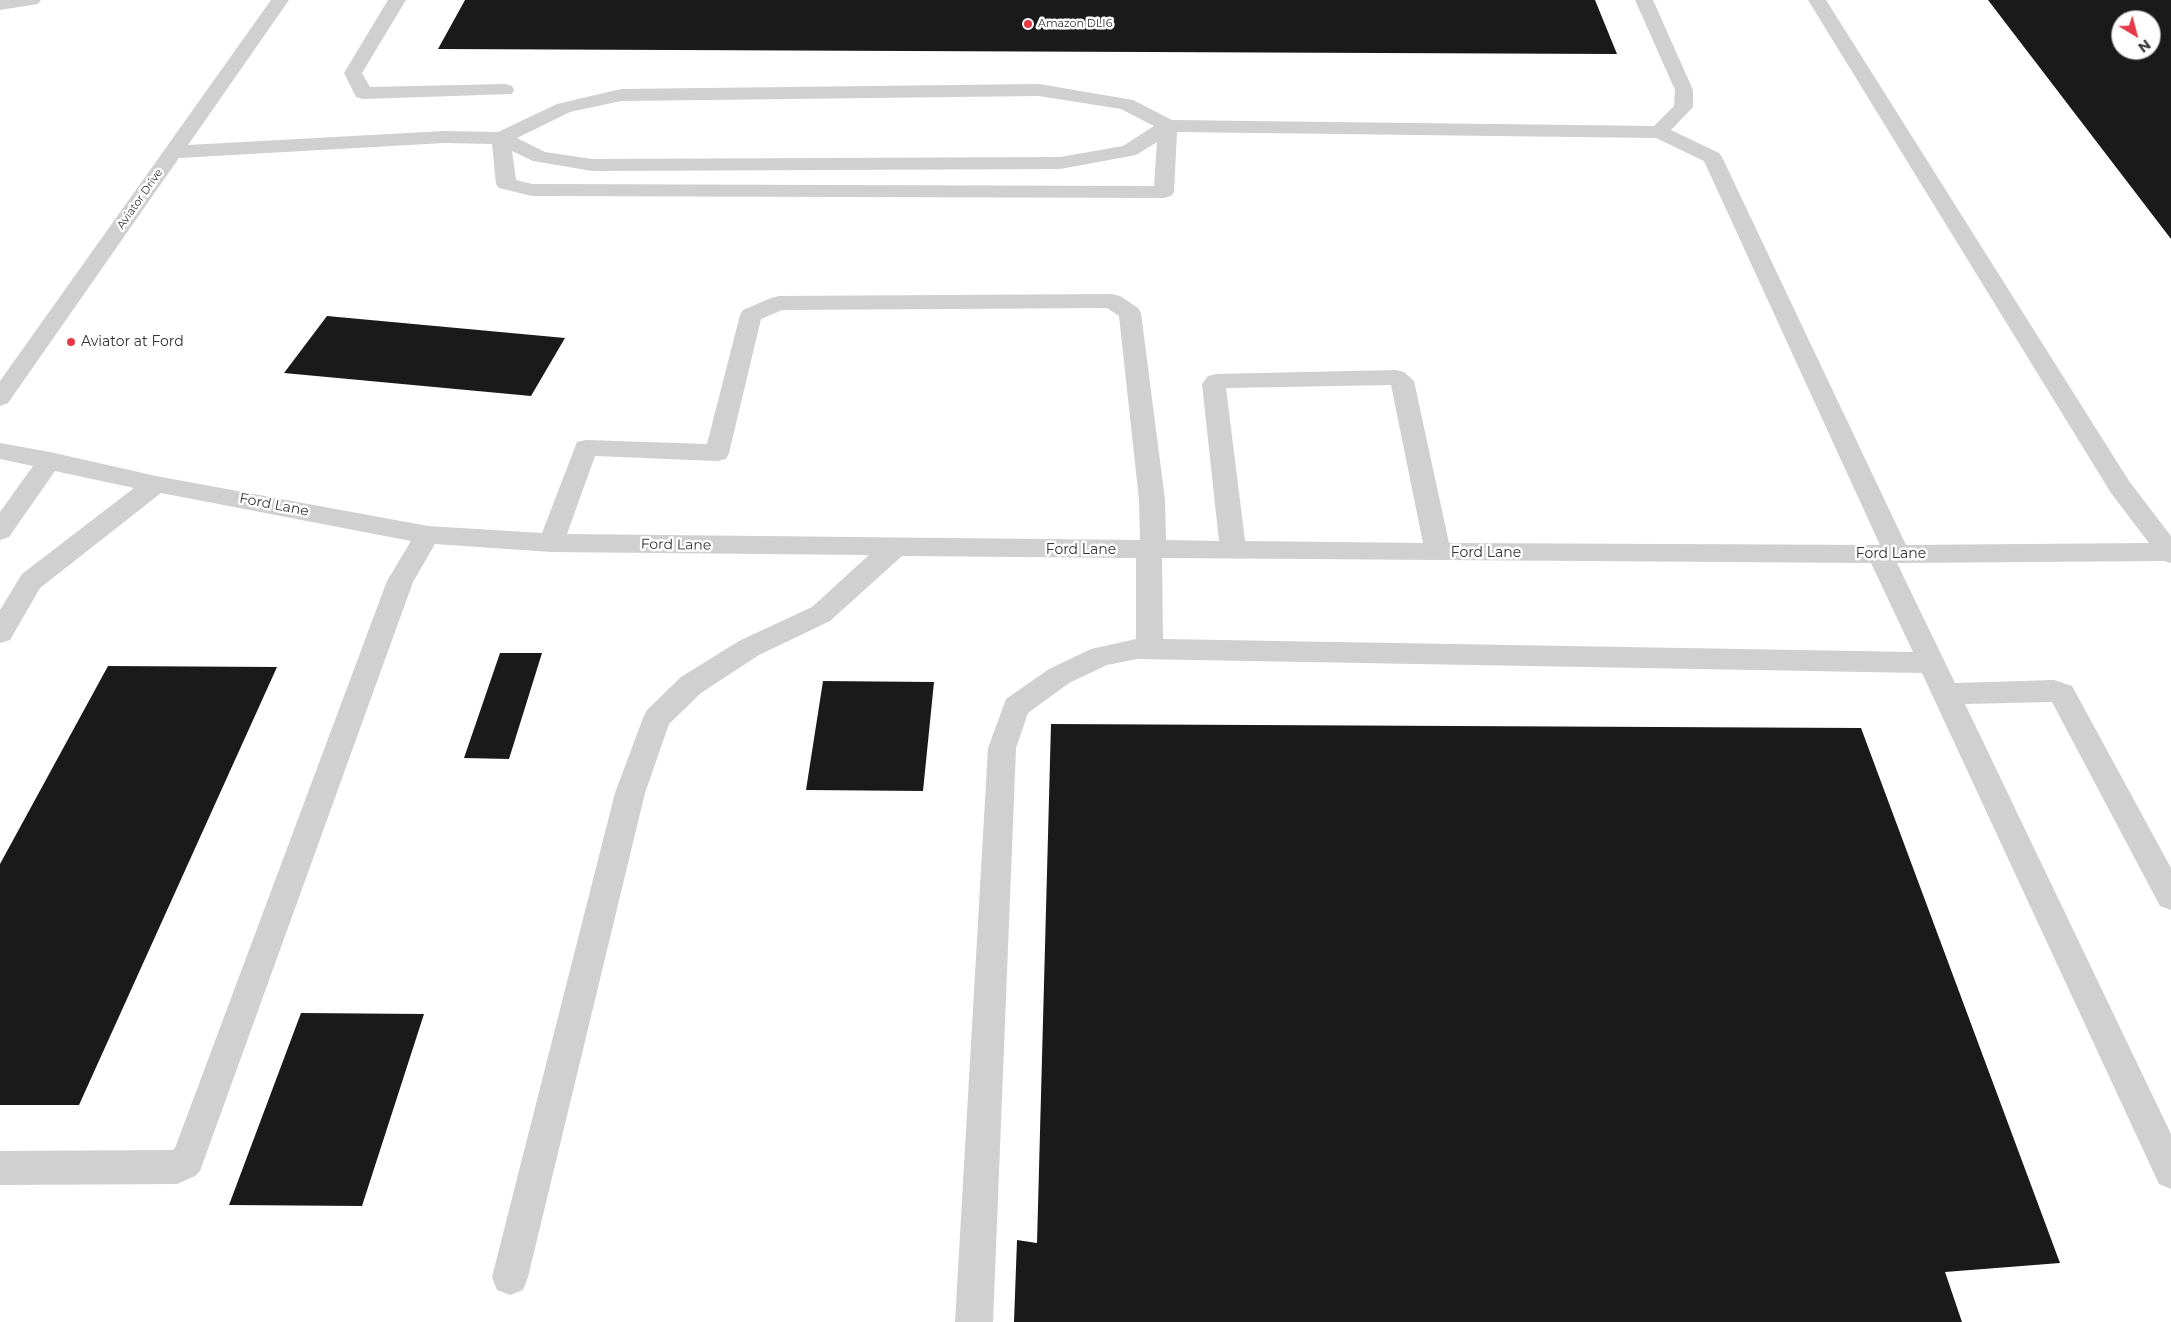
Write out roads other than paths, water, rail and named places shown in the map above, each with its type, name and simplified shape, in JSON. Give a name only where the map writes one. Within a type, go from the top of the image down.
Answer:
[{"type":"street","points":[[0,5],[32,0]]},
{"type":"street","name":"Aviator Drive","points":[[0,398],[280,0]]},
{"type":"street","points":[[397,0],[353,73],[363,93],[505,90]]},
{"type":"street","points":[[1644,0],[1684,90],[1684,107],[1658,132]]},
{"type":"street","points":[[1817,0],[2120,487],[2170,553]]},
{"type":"street","points":[[501,138],[564,108],[621,95],[1039,90],[1126,104],[1168,126],[1658,132],[1712,157],[1889,554],[1947,694],[2171,1172]]},
{"type":"street","points":[[501,138],[506,184],[532,190],[1164,192],[1168,126]]},
{"type":"street","points":[[173,152],[435,137],[501,138],[540,157],[592,165],[1060,162],[1129,152],[1168,126]]},
{"type":"street","points":[[550,543],[586,448],[717,453],[751,315],[779,303],[1112,301],[1130,313],[1152,500],[1150,650]]},
{"type":"street","points":[[1233,551],[1214,384],[1216,381],[1396,377],[1402,381],[1438,552]]},
{"type":"street","name":"Ford Lane","points":[[0,451],[50,460],[156,484],[428,535],[550,543],[1233,551],[1889,554],[2170,553]]},
{"type":"street","points":[[0,531],[50,460]]},
{"type":"street","points":[[0,633],[31,581],[156,484]]},
{"type":"street","points":[[0,1168],[177,1166],[183,1164],[188,1158],[400,581],[428,535]]},
{"type":"street","points":[[510,1277],[630,793],[657,718],[691,685],[749,648],[821,614],[894,548]]},
{"type":"street","points":[[974,1322],[1002,748],[1016,706],[1059,676],[1101,656],[1137,649],[1933,663]]},
{"type":"street","points":[[1947,694],[2054,691],[2062,694],[2171,897]]},
{"type":"place","name":"Amazon DLI6","points":[[1028,24]]},
{"type":"place","name":"Aviator at Ford","points":[[71,342]]}]
